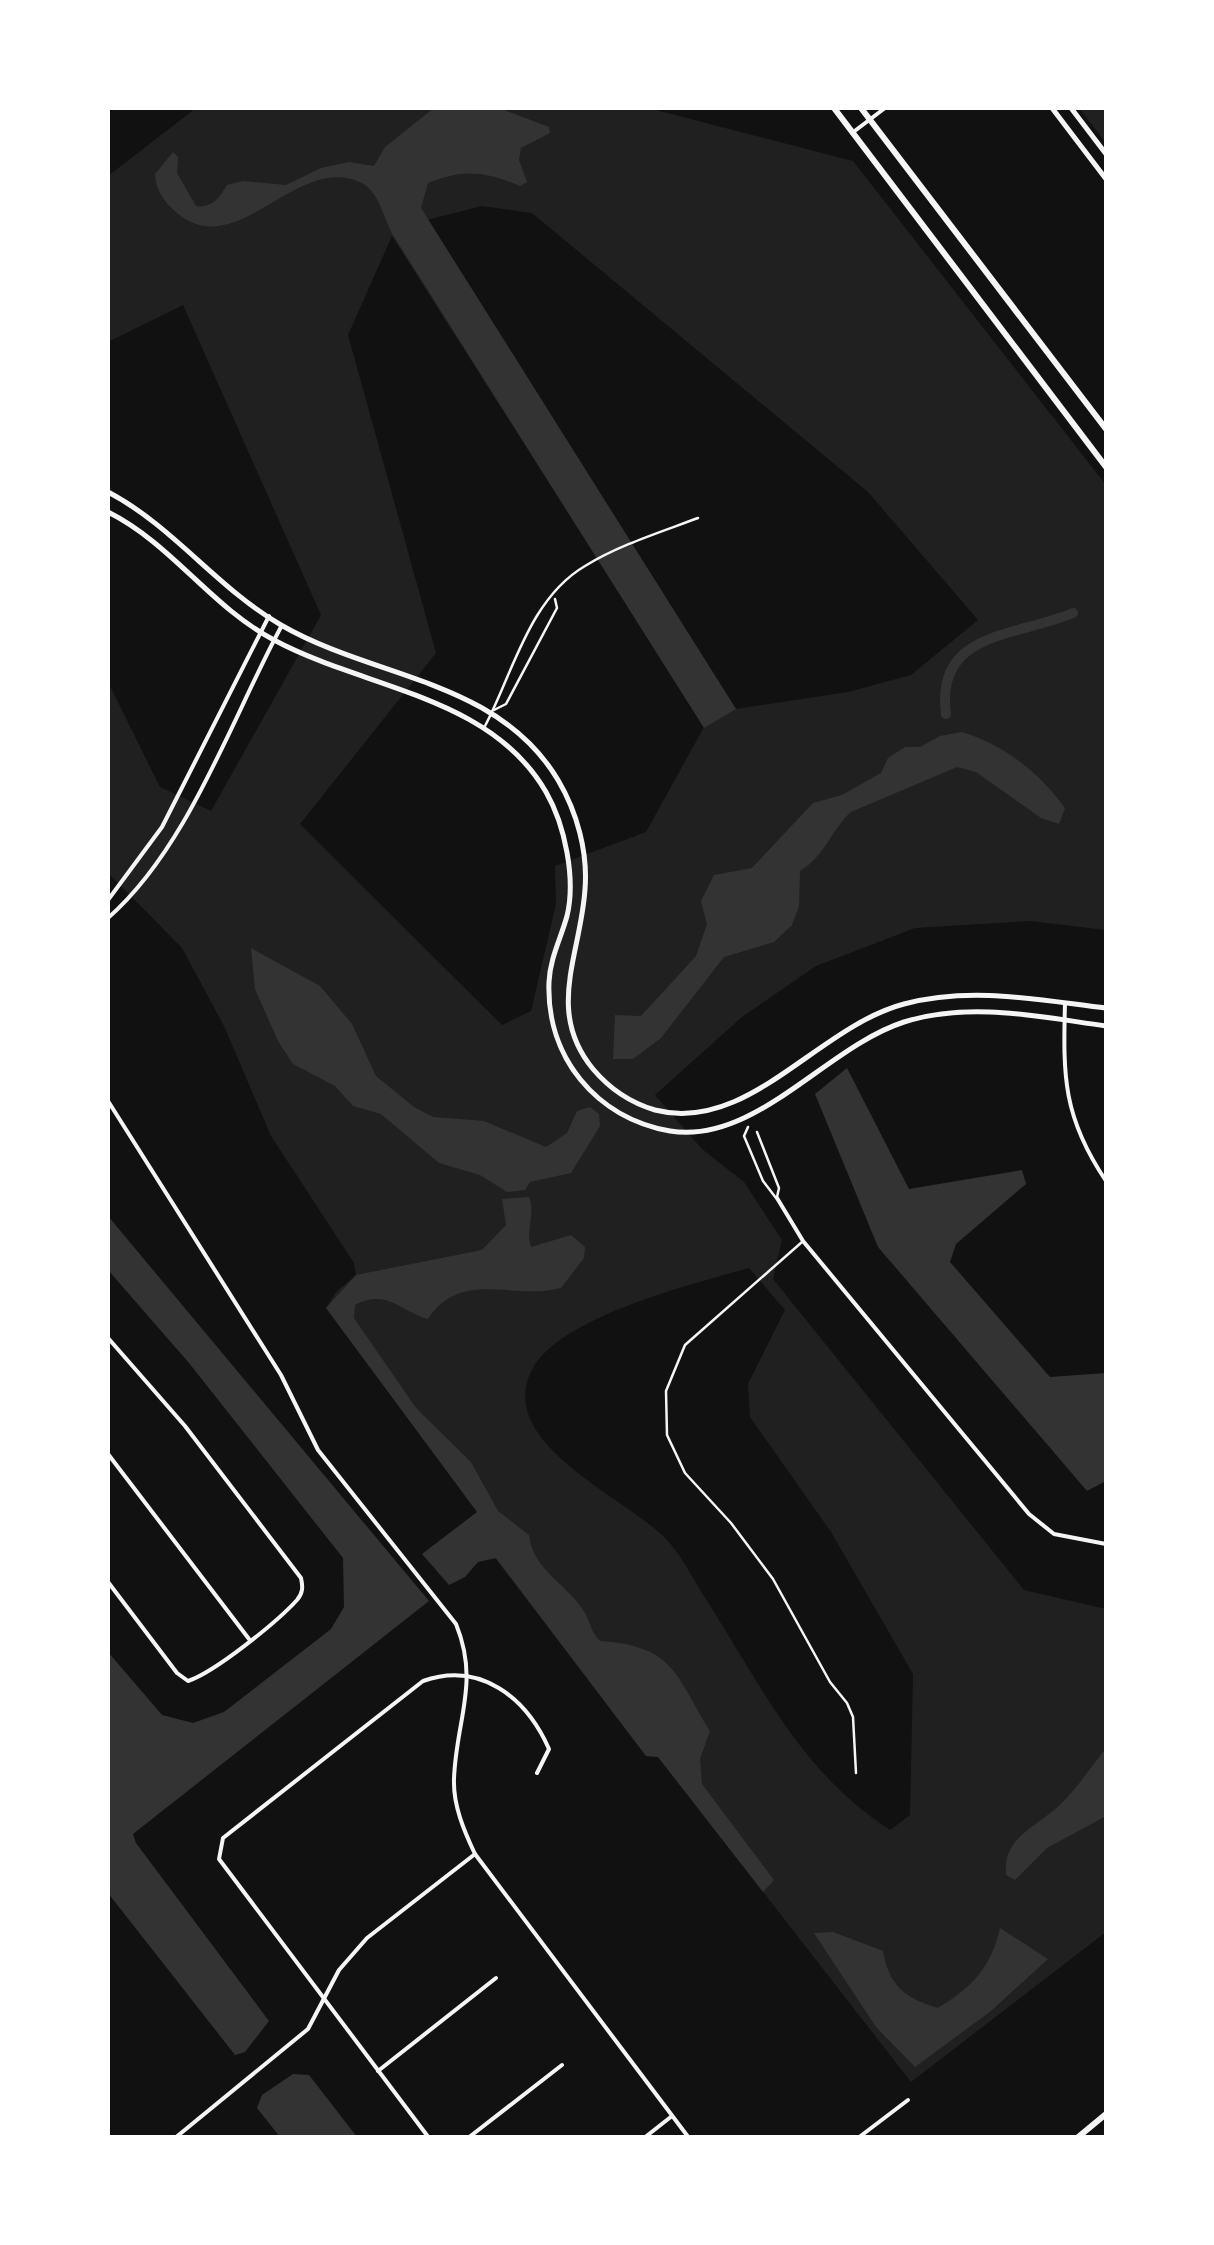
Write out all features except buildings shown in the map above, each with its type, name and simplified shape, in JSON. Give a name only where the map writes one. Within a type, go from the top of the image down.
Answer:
[{"type":"main road","points":[[834,108],[1106,467]]},
{"type":"main road","points":[[861,108],[1106,429]]},
{"type":"main road","points":[[1077,2138],[1106,2114]]},
{"type":"street","points":[[852,132],[885,108]]},
{"type":"street","points":[[1052,108],[1106,179]]},
{"type":"street","points":[[1071,108],[1106,154]]},
{"type":"street","points":[[108,492],[163,527],[282,626],[492,711],[542,756],[575,818],[586,886],[565,1001],[571,1030],[584,1057],[604,1082],[652,1110],[677,1114],[722,1108],[755,1092],[856,1021],[902,1004],[977,994],[1106,1008]]},
{"type":"street","points":[[108,512],[153,540],[211,596],[274,640],[484,726],[528,766],[546,792],[559,824],[569,884],[568,914],[549,976],[555,1037],[570,1068],[590,1093],[642,1125],[675,1132],[704,1131],[745,1118],[866,1036],[906,1021],[975,1011],[1106,1026]]},
{"type":"street","points":[[108,900],[162,827],[269,616]]},
{"type":"street","points":[[108,918],[140,884],[174,835],[282,626]]},
{"type":"street","points":[[1066,1003],[1066,1100],[1076,1129],[1106,1180]]},
{"type":"street","points":[[108,1101],[280,1375],[318,1450],[456,1624],[468,1672],[469,1695],[454,1782],[464,1832],[476,1854],[689,2138]]},
{"type":"street","points":[[722,1108],[745,1118]]},
{"type":"street","points":[[777,1198],[803,1241],[1030,1514],[1051,1532],[1106,1544]]},
{"type":"street","points":[[108,1338],[185,1426],[301,1578],[303,1590],[298,1600],[249,1639],[188,1680],[177,1673],[108,1582]]},
{"type":"street","points":[[108,1454],[249,1639]]},
{"type":"street","points":[[428,2138],[219,1859],[219,1847],[223,1838],[424,1681],[468,1672],[505,1689],[544,1738],[548,1758],[536,1773]]},
{"type":"street","points":[[174,2138],[291,2046],[326,2002],[339,1970],[367,1938],[476,1854]]},
{"type":"street","points":[[377,2071],[496,1978]]},
{"type":"street","points":[[468,2138],[562,2064]]},
{"type":"street","points":[[858,2138],[908,2100]]},
{"type":"street","points":[[644,2138],[672,2116]]},
{"type":"lane","points":[[484,726],[519,650],[554,597],[578,571],[698,518]]},
{"type":"lane","points":[[492,711],[506,704],[556,608],[554,597]]},
{"type":"lane","points":[[748,1127],[744,1136],[764,1181],[777,1198]]},
{"type":"lane","points":[[757,1132],[779,1188],[777,1198]]},
{"type":"lane","points":[[803,1241],[685,1345],[673,1367],[664,1410],[667,1435],[684,1473],[756,1555],[830,1682],[847,1703],[853,1717],[856,1773]]},
{"type":"shaded area","points":[[196,108],[648,108],[853,161],[1106,485],[1106,930],[1030,921],[915,928],[816,966],[742,1017],[655,1095],[702,1149],[744,1182],[782,1240],[773,1279],[1024,1590],[1106,1609],[1106,1932],[911,2082],[658,1757],[646,1756],[495,1558],[477,1512],[326,1308],[336,1292],[356,1275],[354,1263],[271,1136],[224,1026],[182,948],[108,873],[108,682],[160,787],[211,811],[321,615],[183,305],[108,342],[108,176]],"holes":[[[482,206],[532,213],[868,492],[978,620],[911,675],[848,692],[736,709],[427,220]],[[392,236],[704,727],[646,832],[555,866],[556,904],[531,1011],[502,1025],[300,824],[436,653],[348,335]],[[749,1268],[785,1310],[748,1384],[750,1417],[831,1532],[913,1674],[910,1815],[890,1830],[831,1782],[807,1755],[665,1538],[568,1465],[546,1443],[531,1420],[525,1395],[533,1368],[548,1349],[599,1318],[664,1293]]]},
{"type":"shaded area","points":[[434,108],[499,108],[549,127],[550,133],[521,148],[519,160],[527,182],[520,186],[485,175],[452,175],[428,183],[421,208],[736,709],[704,728],[393,235],[368,187],[338,177],[314,181],[245,217],[222,225],[200,225],[177,213],[157,186],[155,174],[173,152],[178,157],[177,173],[196,206],[211,204],[227,185],[243,181],[286,185],[321,168],[349,162],[374,166],[385,147]]},
{"type":"shaded area","points":[[1079,108],[1106,108],[1106,143]]},
{"type":"shaded area","points":[[962,732],[1006,752],[1044,783],[1065,808],[1059,824],[1041,818],[976,772],[957,767],[851,812],[816,858],[800,871],[799,906],[792,925],[774,942],[724,957],[661,1038],[633,1059],[613,1059],[615,1015],[641,1016],[696,956],[707,924],[701,901],[714,875],[752,868],[813,803],[842,795],[881,773],[888,758],[905,747],[920,747],[940,736]]},
{"type":"shaded area","points":[[251,948],[320,986],[352,1024],[376,1076],[433,1117],[484,1121],[546,1147],[567,1133],[577,1111],[590,1107],[599,1114],[600,1126],[571,1173],[530,1182],[525,1190],[507,1192],[480,1175],[439,1163],[381,1114],[353,1106],[335,1086],[293,1064],[255,989]]},
{"type":"shaded area","points":[[847,1068],[909,1189],[1022,1170],[1026,1184],[956,1244],[950,1262],[1050,1377],[1106,1373],[1106,1481],[1087,1491],[878,1247],[815,1094]]},
{"type":"shaded area","points":[[529,1197],[531,1247],[571,1235],[585,1247],[584,1258],[561,1288],[473,1290],[457,1294],[428,1319],[385,1300],[366,1300],[355,1305],[354,1318],[416,1408],[471,1462],[498,1511],[529,1535],[537,1558],[578,1603],[600,1641],[643,1649],[670,1666],[710,1731],[700,1759],[702,1784],[774,1880],[763,1892],[658,1757],[646,1756],[496,1558],[478,1562],[465,1577],[449,1585],[422,1554],[477,1512],[326,1308],[356,1275],[482,1250],[506,1225],[502,1199]]},
{"type":"shaded area","points":[[108,1216],[429,1601],[133,1834],[269,2021],[245,2052],[235,2055],[108,1893],[108,1652],[162,1715],[193,1723],[224,1712],[331,1629],[344,1607],[343,1558],[189,1363],[108,1270]]},
{"type":"shaded area","points":[[1106,1748],[1106,1816],[1047,1848],[1015,1880],[1006,1875],[1006,1862],[1015,1842],[1061,1804]]},
{"type":"shaded area","points":[[1000,1928],[1048,1959],[991,2011],[915,2067],[876,2027],[814,1933],[833,1932],[883,1951],[889,1973],[900,1988],[916,2000],[938,2008],[978,1975]]},
{"type":"shaded area","points":[[293,2074],[309,2075],[357,2137],[280,2137],[257,2108],[262,2095]]},
{"type":"waterway","points":[[946,714],[946,687],[953,667],[966,652],[984,641],[1073,613]]}]
